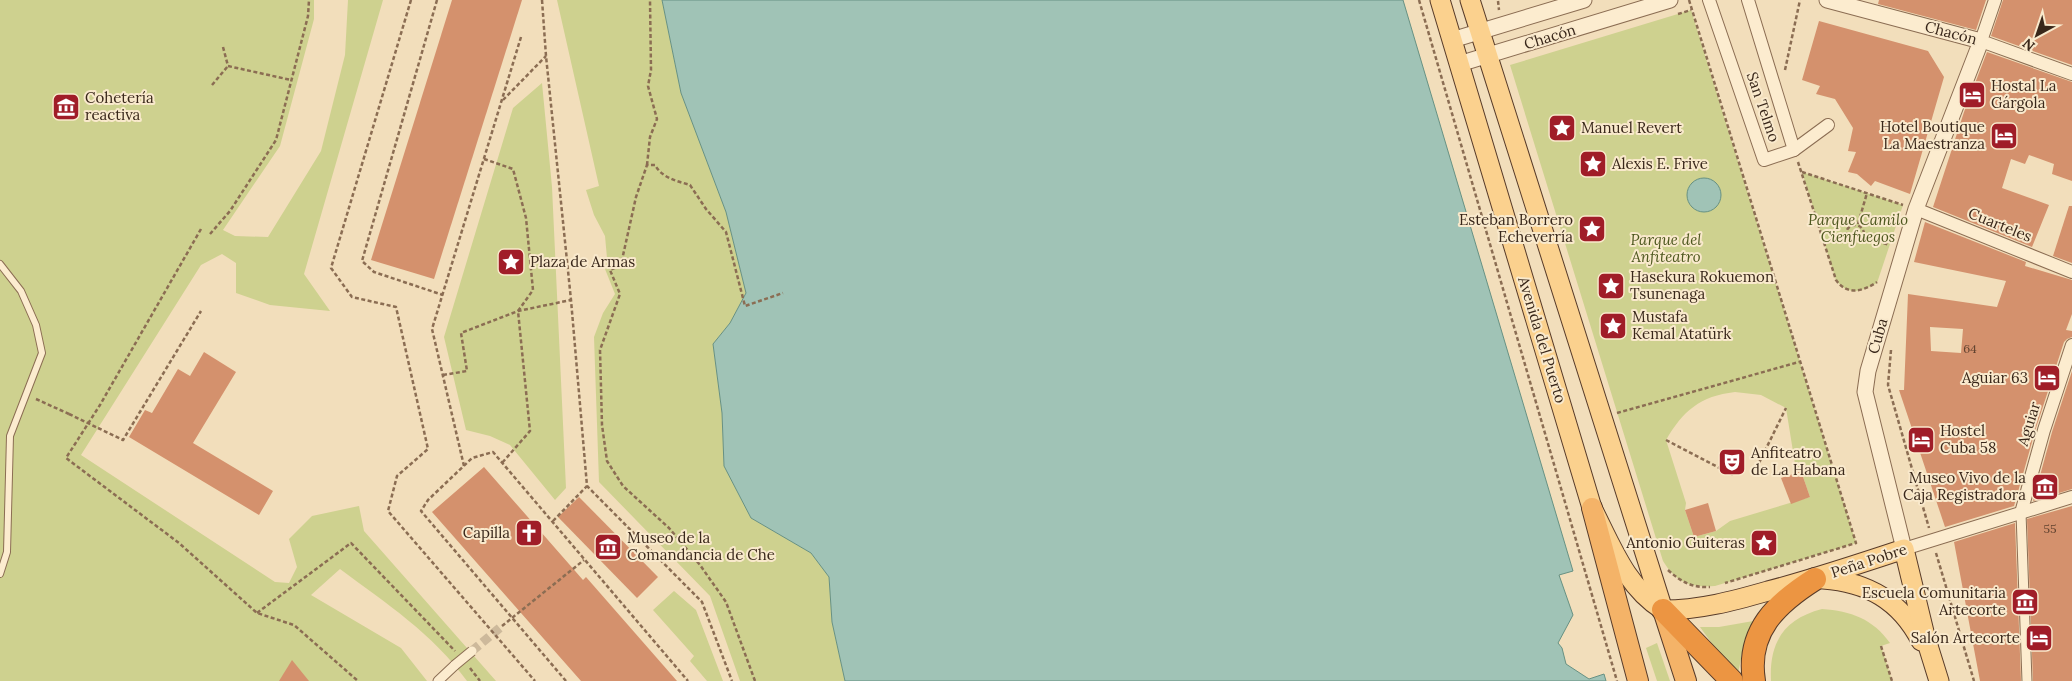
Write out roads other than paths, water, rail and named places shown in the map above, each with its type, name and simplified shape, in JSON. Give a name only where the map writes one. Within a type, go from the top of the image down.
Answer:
[{"type":"highway","name":"Avenida del Puerto","points":[[1592,508],[1638,681]]},
{"type":"highway","points":[[1754,681],[1755,649],[1764,624],[1785,599],[1814,579]]},
{"type":"highway","points":[[1663,610],[1686,681]]},
{"type":"highway","points":[[1663,610],[1732,681]]},
{"type":"main road","name":"Avenida del Puerto","points":[[1440,0],[1592,508]]},
{"type":"main road","points":[[1470,0],[1663,610]]},
{"type":"main road","points":[[1592,508],[1626,574],[1649,600],[1663,610]]},
{"type":"main road","name":"Peña Pobre","points":[[1663,610],[1693,609],[1717,605],[1814,579],[1904,549]]},
{"type":"main road","name":"Cuba","points":[[1904,549],[1925,636],[1937,675]]},
{"type":"main road","points":[[1814,579],[1835,580],[1860,585],[1889,601],[1904,616],[1915,631],[1937,675]]},
{"type":"street","name":"Chacón","points":[[1452,40],[1584,0]]},
{"type":"street","name":"Chacón","points":[[1459,64],[1670,0]]},
{"type":"street","name":"San Telmo","points":[[1709,0],[1764,160],[1794,150],[1748,0]]},
{"type":"street","name":"Chacón","points":[[1827,0],[1981,41],[2072,74]]},
{"type":"street","name":"Cuba","points":[[1904,549],[1865,392],[1868,371],[1909,207],[1981,41],[1995,0]]},
{"type":"street","points":[[1794,150],[1828,125]]},
{"type":"street","name":"Cuarteles","points":[[1909,207],[2072,272]]},
{"type":"street","name":"Aguiar","points":[[2021,513],[2044,430],[2072,345]]},
{"type":"street","name":"Peña Pobre","points":[[1904,549],[2072,497]]},
{"type":"street","points":[[2021,513],[2027,681]]},
{"type":"street","points":[[438,681],[458,661],[472,651]]},
{"type":"lane","points":[[0,264],[21,291],[36,325],[42,353],[10,436],[8,552],[0,574]]},
{"type":"tunnel","points":[[472,651],[502,626]]},
{"type":"place","name":"Hostal La Gárgola","points":[[1972,95]]},
{"type":"place","name":"Cohetería reactiva","points":[[66,107]]},
{"type":"place","name":"Manuel Revert","points":[[1562,128]]},
{"type":"place","name":"Hotel Boutique La Maestranza","points":[[2004,136]]},
{"type":"place","name":"Alexis E. Frive","points":[[1593,164]]},
{"type":"place","name":"Esteban Borrero Echeverría","points":[[1592,229]]},
{"type":"place","name":"Plaza de Armas","points":[[511,262]]},
{"type":"place","name":"Hasekura Rokuemon Tsunenaga","points":[[1611,286]]},
{"type":"place","name":"Mustafa Kemal Atatürk","points":[[1613,326]]},
{"type":"place","name":"Aguiar 63","points":[[2047,378]]},
{"type":"place","name":"Hostel Cuba 58","points":[[1921,440]]},
{"type":"place","name":"Anfiteatro de La Habana","points":[[1732,462]]},
{"type":"place","name":"Museo Vivo de la Caja Registradora","points":[[2045,487]]},
{"type":"place","name":"Capilla","points":[[529,533]]},
{"type":"place","name":"Antonio Guiteras","points":[[1764,543]]},
{"type":"place","name":"Museo de la Comandancia de Che","points":[[608,547]]},
{"type":"place","name":"Escuela Comunitaria Artecorte","points":[[2025,602]]},
{"type":"place","name":"Salón Artecorte","points":[[2039,638]]},
{"type":"park label","name":"Parque Camilo Cienfuegos","points":[[1858,228]]},
{"type":"park label","name":"Parque del Anfiteatro","points":[[1666,248]]}]
